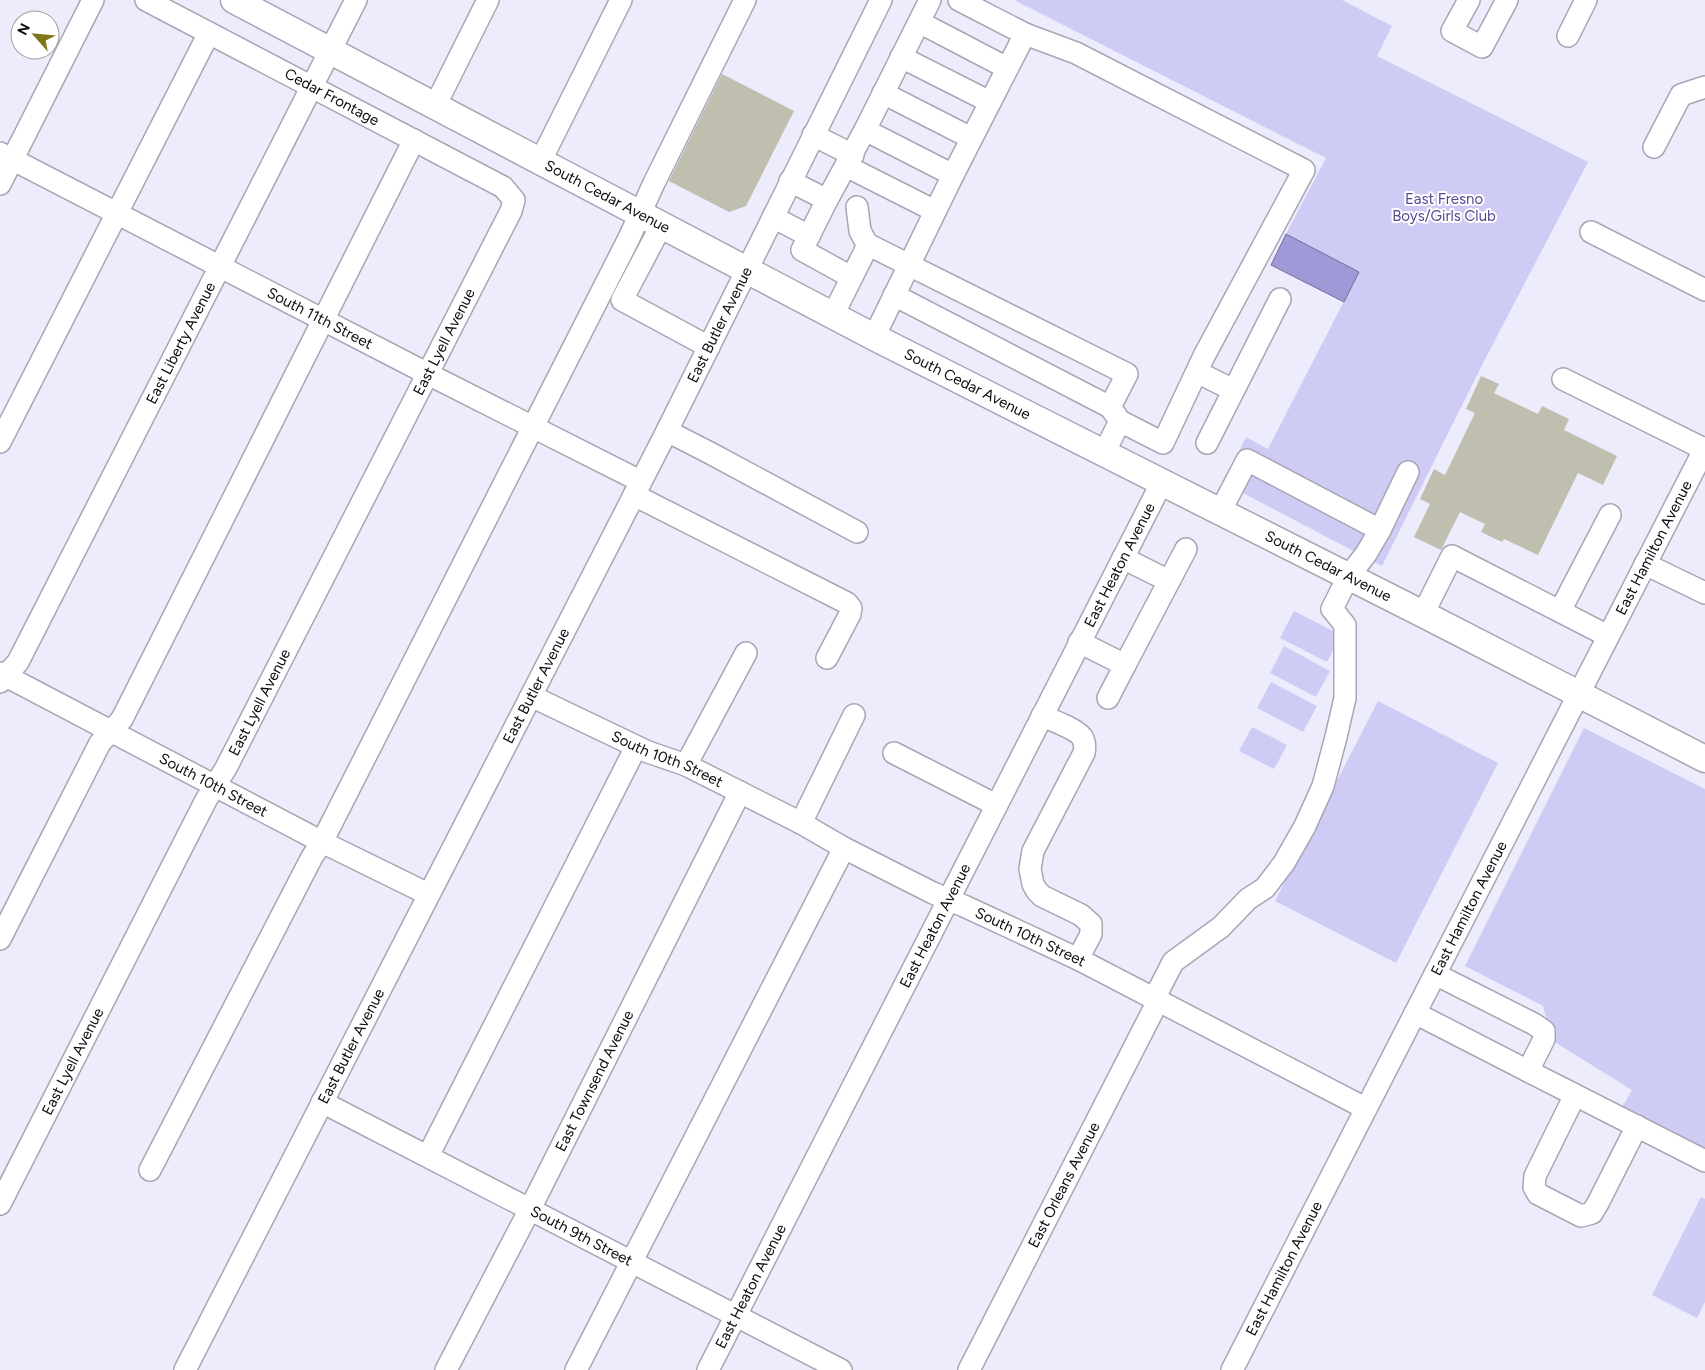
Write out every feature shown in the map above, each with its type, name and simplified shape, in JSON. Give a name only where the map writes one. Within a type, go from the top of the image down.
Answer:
[{"type":"main road","name":"South Cedar Avenue","points":[[234,0],[874,337],[1705,758]]},
{"type":"street","points":[[0,184],[6,156],[93,0]]},
{"type":"street","name":"Cedar Frontage","points":[[146,0],[503,187],[514,200]]},
{"type":"street","name":"East Liberty Avenue","points":[[2,677],[18,662],[356,0]]},
{"type":"street","points":[[435,106],[488,0]]},
{"type":"street","points":[[540,162],[621,0]]},
{"type":"street","points":[[709,347],[622,300],[650,220],[654,183],[745,0]]},
{"type":"street","name":"East Butler Avenue","points":[[185,1370],[709,347],[881,0]]},
{"type":"street","points":[[851,277],[802,250],[930,0]]},
{"type":"street","points":[[894,295],[1115,414],[1163,444],[1197,372],[1304,170],[1076,53],[1025,34],[959,0]]},
{"type":"street","points":[[1469,0],[1452,31],[1482,47],[1507,0]]},
{"type":"street","points":[[1568,36],[1586,0]]},
{"type":"street","points":[[919,22],[1007,68]]},
{"type":"street","points":[[0,442],[209,33]]},
{"type":"street","points":[[874,337],[935,211],[1025,34]]},
{"type":"street","points":[[901,58],[990,102]]},
{"type":"street","points":[[1654,147],[1681,95],[1705,86]]},
{"type":"street","points":[[883,93],[972,138]]},
{"type":"street","points":[[865,130],[953,175]]},
{"type":"street","points":[[813,135],[849,160],[935,211]]},
{"type":"street","points":[[0,939],[100,743],[122,719],[414,140]]},
{"type":"street","name":"South 11th Street","points":[[6,156],[533,428],[637,488],[847,603],[851,608],[850,614],[827,658]]},
{"type":"street","points":[[790,181],[827,200]]},
{"type":"street","name":"East Lyell Avenue","points":[[0,1204],[197,818],[226,768],[428,374],[511,211],[514,200]]},
{"type":"street","points":[[858,208],[860,231],[867,244],[1127,374],[1104,453]]},
{"type":"street","points":[[773,217],[809,236]]},
{"type":"street","points":[[150,1170],[322,842],[629,238],[650,220]]},
{"type":"street","points":[[1591,232],[1705,290]]},
{"type":"street","points":[[833,315],[866,251],[867,244]]},
{"type":"street","points":[[1207,443],[1280,299]]},
{"type":"street","points":[[1197,372],[1233,390]]},
{"type":"street","points":[[1563,379],[1705,448]]},
{"type":"street","points":[[666,431],[857,532]]},
{"type":"street","name":"East Hamilton Avenue","points":[[1232,1370],[1705,448]]},
{"type":"street","points":[[1220,512],[1247,460],[1380,530]]},
{"type":"street","points":[[1348,577],[1366,554],[1380,530],[1408,472]]},
{"type":"street","name":"East Heaton Avenue","points":[[708,1370],[1162,482]]},
{"type":"street","points":[[1560,611],[1610,515]]},
{"type":"street","points":[[1108,698],[1186,549]]},
{"type":"street","points":[[1423,614],[1452,556],[1608,636]]},
{"type":"street","points":[[1123,558],[1169,581]]},
{"type":"street","points":[[1645,564],[1705,593]]},
{"type":"street","name":"East Orleans Avenue","points":[[969,1370],[1156,1000],[1173,962],[1221,927],[1248,899],[1265,888],[1284,863],[1305,826],[1323,786],[1345,698],[1345,625],[1332,609],[1348,577]]},
{"type":"street","points":[[1080,642],[1125,665]]},
{"type":"street","points":[[686,765],[746,654]]},
{"type":"street","name":"South 10th Street","points":[[2,677],[112,731],[322,842],[428,894]]},
{"type":"street","name":"South 10th Street","points":[[531,696],[636,747],[686,765],[801,823],[844,848],[949,900],[1078,959],[1365,1108]]},
{"type":"street","points":[[801,823],[854,715]]},
{"type":"street","points":[[1042,716],[1078,733],[1084,740],[1084,753],[1033,851],[1030,869],[1033,884],[1042,896],[1081,915],[1090,924],[1091,934],[1078,959]]},
{"type":"street","points":[[428,1156],[636,747]]},
{"type":"street","points":[[894,753],[996,805]]},
{"type":"street","name":"East Townsend Avenue","points":[[446,1370],[530,1209],[740,792]]},
{"type":"street","points":[[576,1370],[844,848]]},
{"type":"street","points":[[1434,974],[1534,1024],[1544,1031],[1544,1040],[1528,1071]]},
{"type":"street","points":[[1415,1013],[1705,1160]]},
{"type":"street","points":[[1575,1095],[1535,1176],[1534,1187],[1538,1194],[1581,1216],[1592,1213],[1637,1126]]},
{"type":"street","name":"South 9th Street","points":[[322,1102],[841,1370]]},
{"type":"green space","name":"East Fresno Boys/Girls Club","points":[[1014,0],[1342,0],[1392,26],[1377,56],[1588,162],[1481,367],[1382,566],[1224,483],[1246,437],[1268,449],[1359,272],[1286,234],[1326,158]]},
{"type":"green space","points":[[1294,611],[1341,635],[1327,662],[1280,638]]},
{"type":"green space","points":[[1284,646],[1330,671],[1316,697],[1270,673]]},
{"type":"green space","points":[[1271,682],[1317,706],[1303,732],[1257,708]]},
{"type":"green space","points":[[1378,701],[1498,763],[1396,963],[1275,901]]},
{"type":"green space","points":[[1252,727],[1287,745],[1274,769],[1239,751]]},
{"type":"green space","points":[[1584,728],[1705,789],[1705,1151],[1621,1109],[1632,1090],[1553,1041],[1543,1006],[1465,966]]},
{"type":"green space","points":[[1701,1197],[1705,1199],[1705,1302],[1697,1318],[1652,1295]]},
{"type":"shaded area","points":[[1286,234],[1359,272],[1344,302],[1271,265]]},
{"type":"building","points":[[722,74],[794,111],[746,206],[729,212],[669,181]]},
{"type":"building","points":[[1481,376],[1499,384],[1494,393],[1538,414],[1542,406],[1569,419],[1564,430],[1617,456],[1603,485],[1578,473],[1538,555],[1504,539],[1502,542],[1481,532],[1485,524],[1460,512],[1441,550],[1414,537],[1430,504],[1420,499],[1434,469],[1445,475],[1475,413],[1466,409]]}]
